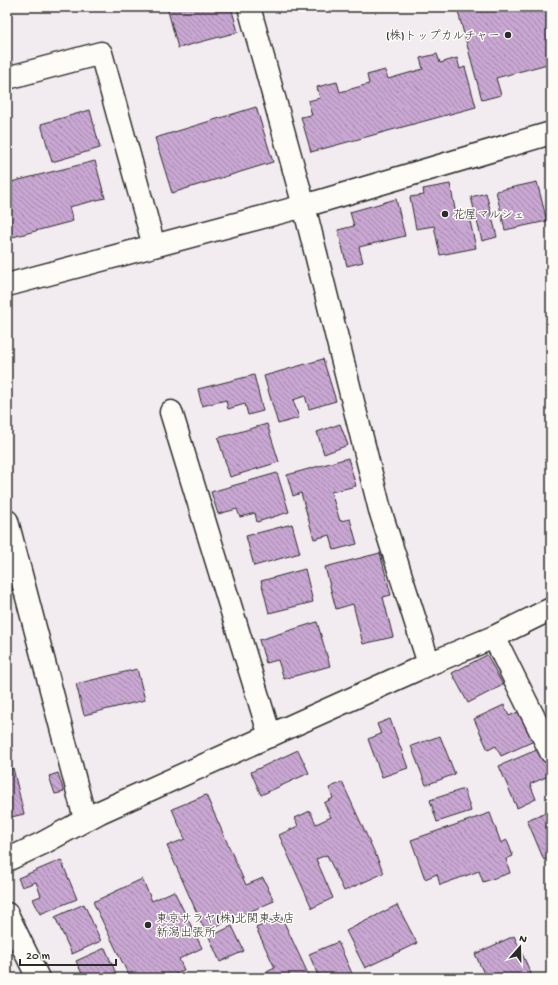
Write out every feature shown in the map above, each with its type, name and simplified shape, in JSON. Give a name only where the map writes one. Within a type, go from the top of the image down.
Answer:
[{"type":"street","points":[[249,7],[304,206],[380,510],[429,664]]},
{"type":"street","points":[[7,78],[101,53],[154,246]]},
{"type":"street","points":[[7,285],[304,206],[551,133]]},
{"type":"street","points":[[171,412],[270,736]]},
{"type":"street","points":[[7,521],[85,819]]},
{"type":"street","points":[[7,860],[43,843],[85,819],[429,664],[494,637],[551,609]]},
{"type":"street","points":[[494,637],[551,752]]},
{"type":"street","points":[[7,914],[38,978]]},
{"type":"building","points":[[167,7],[231,7],[238,32],[178,48]]},
{"type":"building","name":"(株)トップカルチャー","points":[[551,7],[551,63],[496,78],[501,95],[482,100],[457,8]]},
{"type":"building","points":[[437,54],[440,63],[457,58],[460,69],[465,67],[476,107],[311,152],[301,117],[312,115],[308,101],[320,98],[317,87],[337,82],[340,92],[369,84],[367,75],[385,70],[388,79],[423,69],[420,58]]},
{"type":"building","points":[[256,107],[273,162],[172,193],[155,138]]},
{"type":"building","points":[[90,110],[100,148],[52,162],[41,124]]},
{"type":"building","points":[[95,161],[105,198],[69,207],[73,221],[9,238],[7,232],[7,183]]},
{"type":"building","points":[[537,182],[547,221],[505,230],[496,191]]},
{"type":"building","points":[[450,184],[456,214],[468,212],[476,248],[440,255],[434,226],[416,229],[410,197],[424,195],[423,189]]},
{"type":"building","points":[[486,193],[497,237],[482,241],[471,197]]},
{"type":"building","points":[[396,199],[405,236],[359,247],[363,262],[347,266],[338,230],[354,226],[350,212]]},
{"type":"building","points":[[323,359],[336,401],[309,409],[305,396],[293,400],[299,418],[278,424],[264,376]]},
{"type":"building","points":[[254,375],[263,411],[248,415],[245,404],[228,409],[226,400],[202,406],[198,389]]},
{"type":"building","points":[[267,424],[279,462],[230,477],[218,438]]},
{"type":"building","points":[[340,424],[348,445],[324,454],[317,432]]},
{"type":"building","points":[[348,458],[356,486],[331,492],[340,521],[350,519],[357,544],[334,550],[330,535],[314,539],[301,493],[293,496],[287,475]]},
{"type":"building","points":[[277,473],[289,512],[257,522],[255,513],[240,517],[237,509],[218,514],[211,492]]},
{"type":"building","points":[[292,524],[300,553],[254,566],[246,536]]},
{"type":"building","points":[[380,553],[391,595],[383,597],[393,637],[363,644],[353,604],[336,609],[325,567]]},
{"type":"building","points":[[305,569],[313,602],[269,613],[261,581]]},
{"type":"building","points":[[317,622],[330,666],[284,679],[278,660],[266,663],[259,640]]},
{"type":"building","points":[[487,655],[503,685],[468,703],[452,673]]},
{"type":"building","points":[[137,669],[145,700],[84,715],[76,684]]},
{"type":"building","points":[[504,705],[509,716],[520,711],[534,741],[501,756],[496,746],[488,750],[474,719]]},
{"type":"building","points":[[390,719],[408,768],[382,777],[368,739],[381,734],[377,724]]},
{"type":"building","points":[[7,732],[13,751],[7,753]]},
{"type":"building","points":[[440,736],[455,774],[426,785],[411,746]]},
{"type":"building","points":[[541,748],[551,775],[530,784],[536,799],[517,808],[499,766]]},
{"type":"building","points":[[298,750],[309,773],[261,795],[251,772]]},
{"type":"building","points":[[13,768],[24,814],[7,818],[7,770]]},
{"type":"building","points":[[58,773],[64,792],[55,794],[49,776]]},
{"type":"building","points":[[342,782],[384,873],[344,891],[327,855],[316,859],[333,898],[312,908],[279,835],[298,826],[295,818],[310,811],[316,824],[331,817],[324,803],[333,798],[329,788]]},
{"type":"building","points":[[464,789],[471,811],[437,822],[430,800]]},
{"type":"building","points":[[206,795],[246,885],[263,878],[274,901],[205,931],[167,846],[185,839],[172,809]]},
{"type":"building","points":[[551,810],[551,857],[544,860],[527,820]]},
{"type":"building","points":[[490,813],[501,843],[507,840],[513,856],[506,859],[510,873],[483,882],[479,871],[440,885],[437,874],[425,879],[411,840]]},
{"type":"building","points":[[61,860],[77,899],[40,914],[33,899],[41,896],[36,882],[22,887],[18,878]]},
{"type":"building","name":"東京サラヤ(株)北関東支店 新潟出張所","points":[[142,879],[152,901],[174,891],[202,948],[179,959],[184,970],[176,974],[178,978],[130,978],[93,902]]},
{"type":"building","points":[[84,904],[101,941],[72,954],[55,917]]},
{"type":"building","points":[[397,905],[417,943],[365,968],[346,931]]},
{"type":"building","points":[[281,916],[310,978],[254,978],[275,968],[256,928]]},
{"type":"building","points":[[232,926],[244,951],[220,962],[209,937]]},
{"type":"building","points":[[514,936],[533,978],[486,978],[475,954]]},
{"type":"building","points":[[338,942],[354,978],[319,978],[309,954]]},
{"type":"building","points":[[105,948],[118,978],[84,978],[76,961]]},
{"type":"place","name":"(株)トップカルチャー","points":[[508,35]]},
{"type":"place","name":"花屋マルシェ","points":[[445,214]]},
{"type":"place","name":"東京サラヤ(株)北関東支店 新潟出張所","points":[[148,925]]}]
